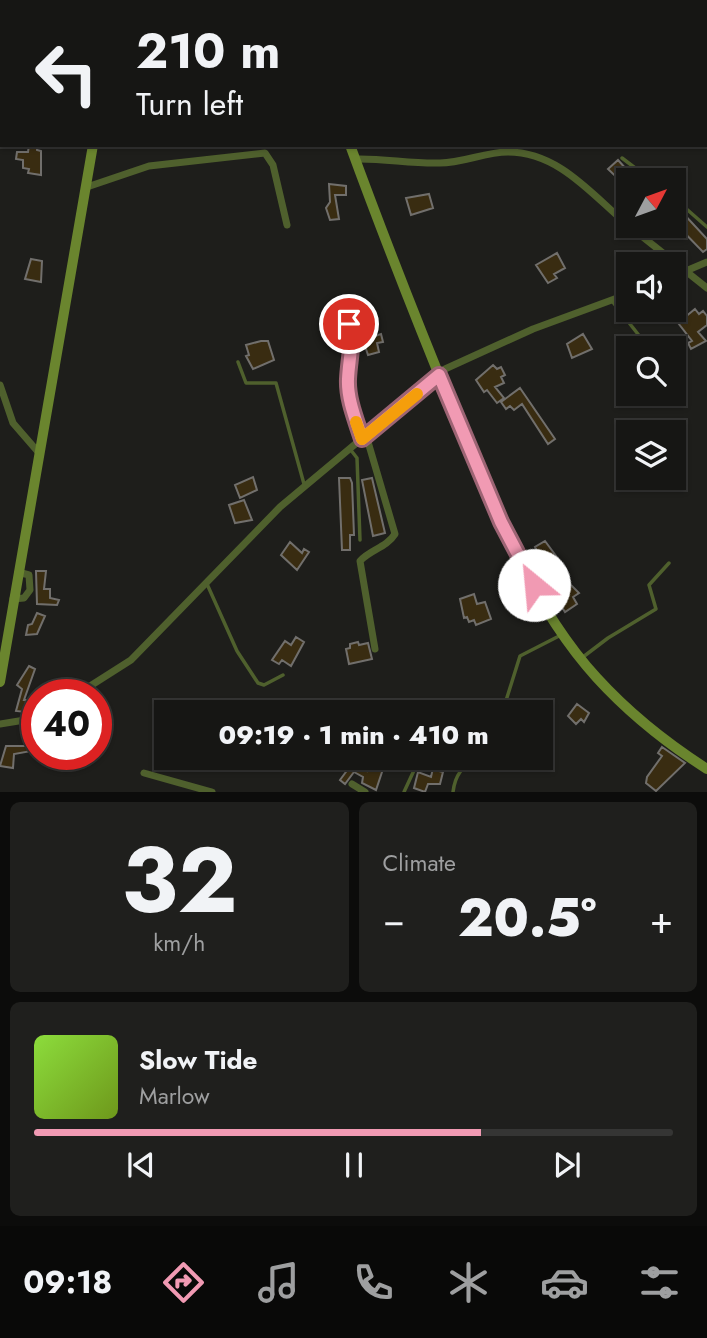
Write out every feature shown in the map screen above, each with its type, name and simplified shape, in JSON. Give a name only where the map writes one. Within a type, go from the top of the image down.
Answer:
[{"type":"street","points":[[0,682],[93,147]]},
{"type":"street","points":[[351,147],[439,375],[501,522],[563,634],[581,659],[625,707],[707,769]]},
{"type":"street","points":[[355,159],[383,158],[439,163],[506,152],[534,156],[563,168],[616,214]]},
{"type":"street","points":[[87,187],[149,166],[265,153],[273,165],[287,225]]},
{"type":"street","points":[[644,238],[661,252]]},
{"type":"street","points":[[686,272],[707,262]]},
{"type":"street","points":[[686,273],[707,288]]},
{"type":"street","points":[[101,679],[131,660],[167,626],[206,583],[305,486],[454,363],[616,300]]},
{"type":"street","points":[[349,324],[354,342],[348,378],[352,410],[364,437],[395,534],[388,544],[369,552],[360,561],[375,649]]},
{"type":"street","points":[[0,385],[13,423],[39,453]]},
{"type":"street","points":[[0,724],[21,721]]},
{"type":"street","points":[[144,774],[212,792]]},
{"type":"street","points":[[352,784],[365,792]]},
{"type":"lane","points":[[622,158],[635,168]]},
{"type":"lane","points":[[686,209],[707,227]]},
{"type":"lane","points":[[612,301],[639,336]]},
{"type":"lane","points":[[238,362],[246,383],[276,383],[305,486]]},
{"type":"lane","points":[[350,449],[357,458],[360,540]]},
{"type":"lane","points":[[581,659],[608,638],[656,609],[649,585],[668,563]]},
{"type":"lane","points":[[206,583],[237,651],[258,683],[264,685],[283,674]]},
{"type":"lane","points":[[507,700],[520,656],[563,634]]},
{"type":"lane","points":[[404,792],[414,770]]},
{"type":"lane","points":[[453,792],[454,780],[462,770]]},
{"type":"building","points":[[29,147],[37,147],[37,150],[41,151],[41,175],[28,173],[29,169],[23,168],[23,160],[16,159],[17,152],[28,152]]},
{"type":"building","points":[[618,160],[625,168],[616,168],[616,177],[608,169]]},
{"type":"building","points":[[329,184],[346,186],[346,195],[335,195],[339,219],[330,220],[326,208],[330,202]]},
{"type":"building","points":[[429,194],[433,208],[411,215],[406,198]]},
{"type":"building","points":[[686,216],[707,239],[707,249],[703,252],[686,234]]},
{"type":"building","points":[[557,253],[565,268],[554,274],[557,278],[548,283],[536,265]]},
{"type":"building","points":[[31,259],[42,261],[41,282],[25,279]]},
{"type":"building","points":[[695,309],[699,314],[703,311],[707,316],[707,325],[698,332],[706,341],[691,349],[688,343],[692,341],[677,322],[686,322],[686,316]]},
{"type":"building","points":[[381,334],[383,342],[377,343],[379,352],[368,355],[363,340]]},
{"type":"building","points":[[583,334],[592,349],[572,358],[567,344]]},
{"type":"building","points":[[268,341],[274,360],[253,369],[246,356],[249,355],[246,345]]},
{"type":"building","points":[[493,365],[497,369],[501,367],[505,375],[501,377],[504,383],[495,387],[504,398],[497,403],[487,390],[484,392],[476,380]]},
{"type":"building","points":[[520,388],[555,439],[548,444],[522,404],[514,410],[510,406],[506,409],[501,402]]},
{"type":"building","points":[[253,477],[257,490],[240,498],[235,485]]},
{"type":"building","points":[[339,478],[350,478],[352,483],[354,535],[350,535],[350,550],[342,550]]},
{"type":"building","points":[[372,478],[385,533],[373,536],[362,480]]},
{"type":"building","points":[[244,500],[252,520],[235,523],[229,505]]},
{"type":"building","points":[[545,541],[559,560],[545,568],[535,547]]},
{"type":"building","points":[[290,542],[302,553],[304,549],[309,552],[297,570],[281,555]]},
{"type":"building","points":[[36,571],[46,571],[44,589],[50,589],[50,598],[59,600],[57,605],[37,604]]},
{"type":"building","points":[[569,583],[579,593],[573,597],[577,604],[565,612],[558,601],[564,597],[559,589]]},
{"type":"building","points":[[474,594],[477,604],[485,602],[491,619],[476,625],[474,620],[469,622],[467,617],[464,618],[460,599]]},
{"type":"building","points":[[37,613],[45,616],[37,634],[26,635],[28,625],[32,624]]},
{"type":"building","points":[[296,637],[304,642],[291,666],[282,660],[279,664],[272,660],[285,641],[291,645]]},
{"type":"building","points":[[358,642],[359,645],[368,643],[372,659],[349,664],[346,649],[350,648],[350,644]]},
{"type":"building","points":[[29,666],[35,669],[31,679],[21,679],[21,688],[17,685]]},
{"type":"building","points":[[21,693],[21,712],[16,711]]},
{"type":"building","points":[[577,704],[589,713],[584,722],[581,719],[576,724],[568,716]]},
{"type":"building","points":[[6,746],[21,746],[21,753],[14,754],[13,768],[0,766]]},
{"type":"building","points":[[662,747],[685,763],[656,791],[646,783],[647,777],[662,756],[658,753]]},
{"type":"building","points":[[347,770],[383,770],[376,790],[362,783],[363,777],[354,772],[345,784],[340,780]]},
{"type":"building","points":[[433,770],[443,772],[440,784],[428,784],[425,792],[414,788],[418,772],[431,777]]},
{"type":"slow traffic","points":[[356,422],[362,439],[417,394]]},
{"type":"route","points":[[349,324],[354,342],[348,378],[352,410],[362,439],[439,375],[501,522],[534,585]]}]
